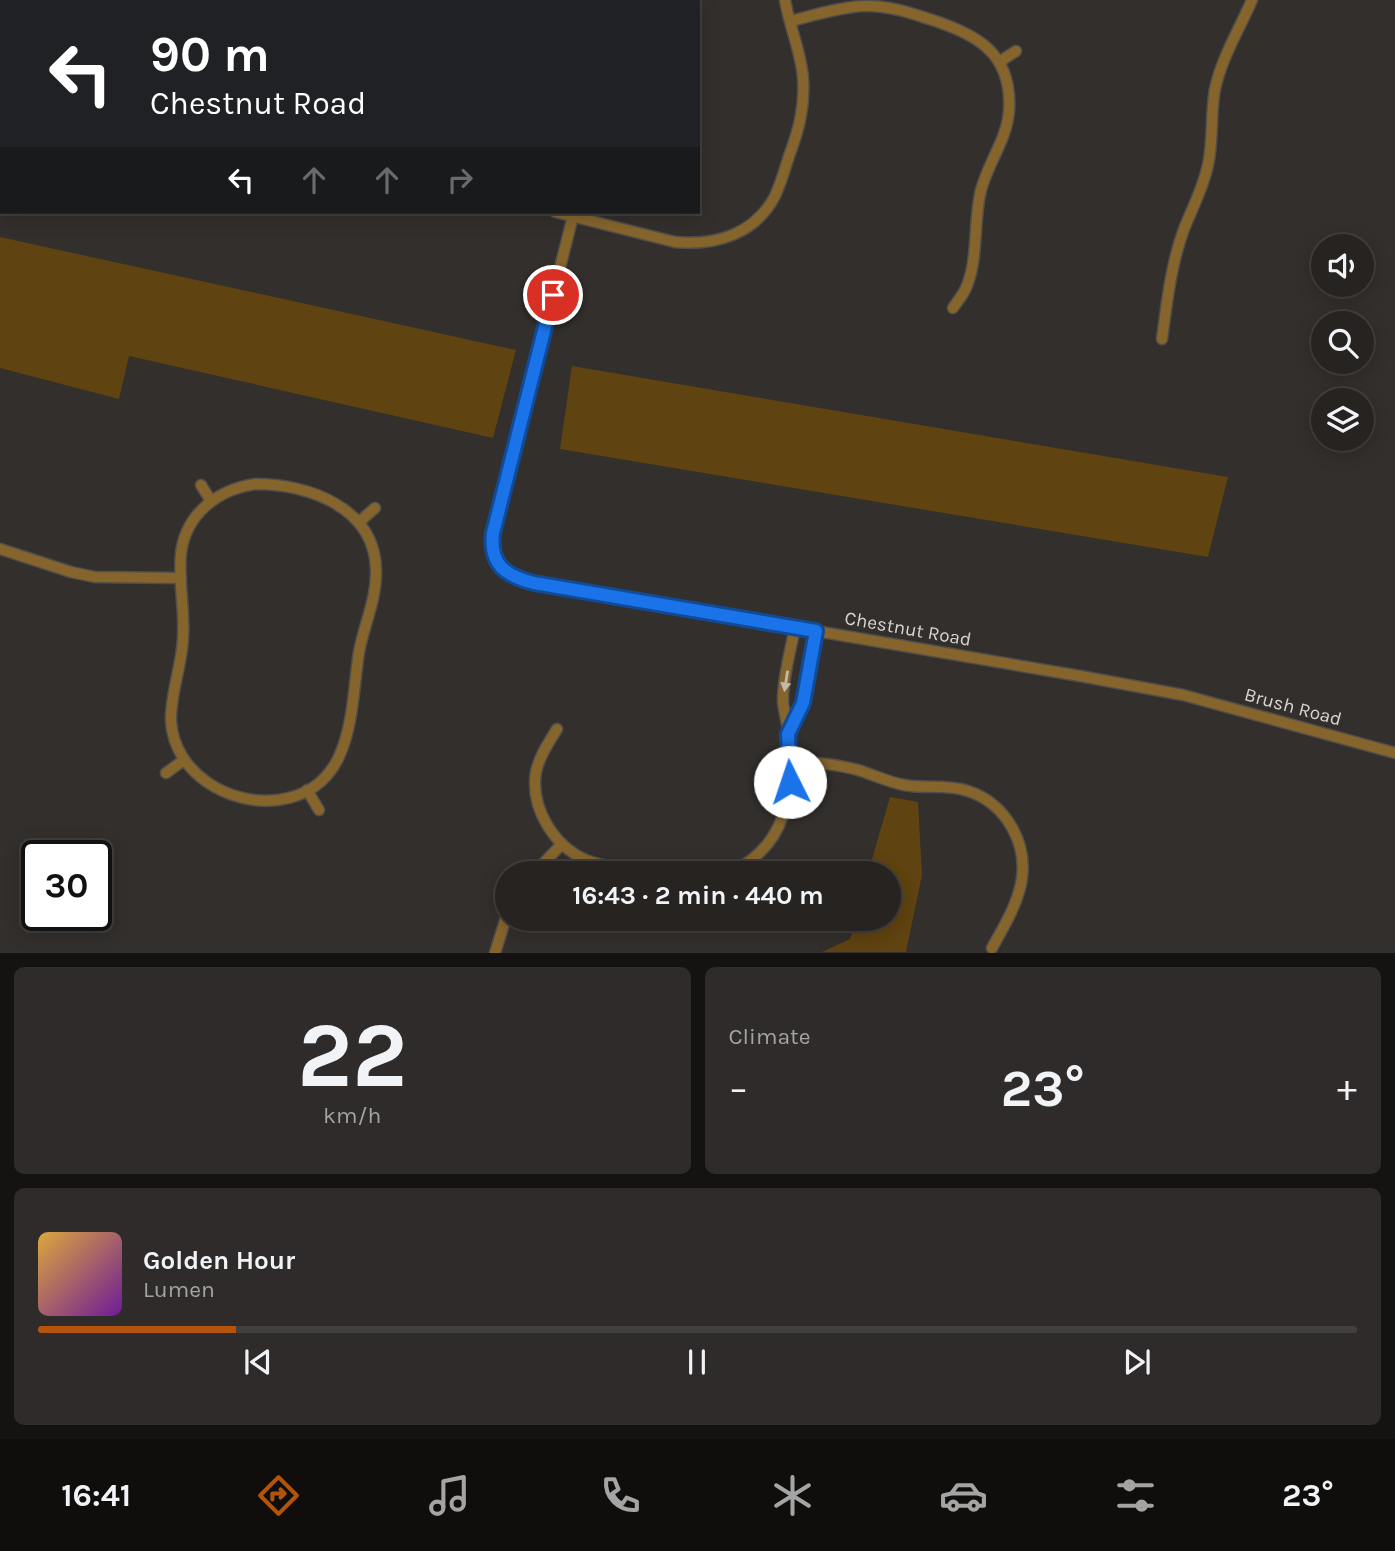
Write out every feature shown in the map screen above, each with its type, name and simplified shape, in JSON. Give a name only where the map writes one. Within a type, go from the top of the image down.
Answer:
[{"type":"street","points":[[564,214],[676,242],[695,244],[724,239],[751,225],[764,212],[779,188],[802,114],[803,75],[785,0]]},
{"type":"street","points":[[1162,339],[1174,264],[1208,167],[1215,91],[1225,55],[1252,0]]},
{"type":"street","points":[[791,21],[848,8],[885,7],[956,27],[986,45],[999,62],[1007,81],[1009,114],[1006,128],[989,165],[977,207],[970,276],[965,290],[953,307]]},
{"type":"street","points":[[999,62],[1016,51]]},
{"type":"street","name":"Chestnut Road","points":[[573,216],[493,533],[492,544],[498,563],[511,576],[1183,695]]},
{"type":"street","points":[[256,484],[293,489],[330,499],[359,522],[371,544],[376,569],[373,600],[360,652],[350,724],[335,765],[327,775],[307,790],[277,800],[252,799],[231,794],[204,781],[184,760],[173,735],[171,721],[184,634],[181,551],[194,519],[211,500],[229,490],[256,484]]},
{"type":"street","points":[[201,485],[211,500]]},
{"type":"street","points":[[359,522],[375,508]]},
{"type":"street","points":[[0,548],[71,572],[95,577],[181,578]]},
{"type":"street","points":[[750,861],[778,827],[788,797],[788,734],[783,700],[795,627]]},
{"type":"street","points":[[788,734],[803,703],[816,631]]},
{"type":"street","name":"Brush Road","points":[[1183,695],[1395,753]]},
{"type":"street","points":[[557,729],[539,763],[535,782],[542,815],[562,844],[589,861]]},
{"type":"street","points":[[166,772],[184,760]]},
{"type":"street","points":[[789,761],[843,767],[905,785],[958,788],[976,794],[993,805],[1010,823],[1017,837],[1023,865],[1017,896],[992,948]]},
{"type":"street","points":[[307,790],[319,810]]},
{"type":"street","points":[[546,861],[562,844]]},
{"type":"street","points":[[495,953],[502,931]]},
{"type":"shaded area","points":[[0,237],[516,350],[493,438],[129,356],[119,399],[0,368]]},
{"type":"shaded area","points":[[572,366],[1228,477],[1208,557],[560,449]]},
{"type":"shaded area","points":[[890,797],[918,802],[922,875],[906,952],[822,952],[850,939],[852,931],[901,931],[901,861],[871,861]]},
{"type":"route","points":[[553,295],[493,533],[494,555],[511,576],[534,583],[816,631],[803,703],[788,734],[790,782]]}]
